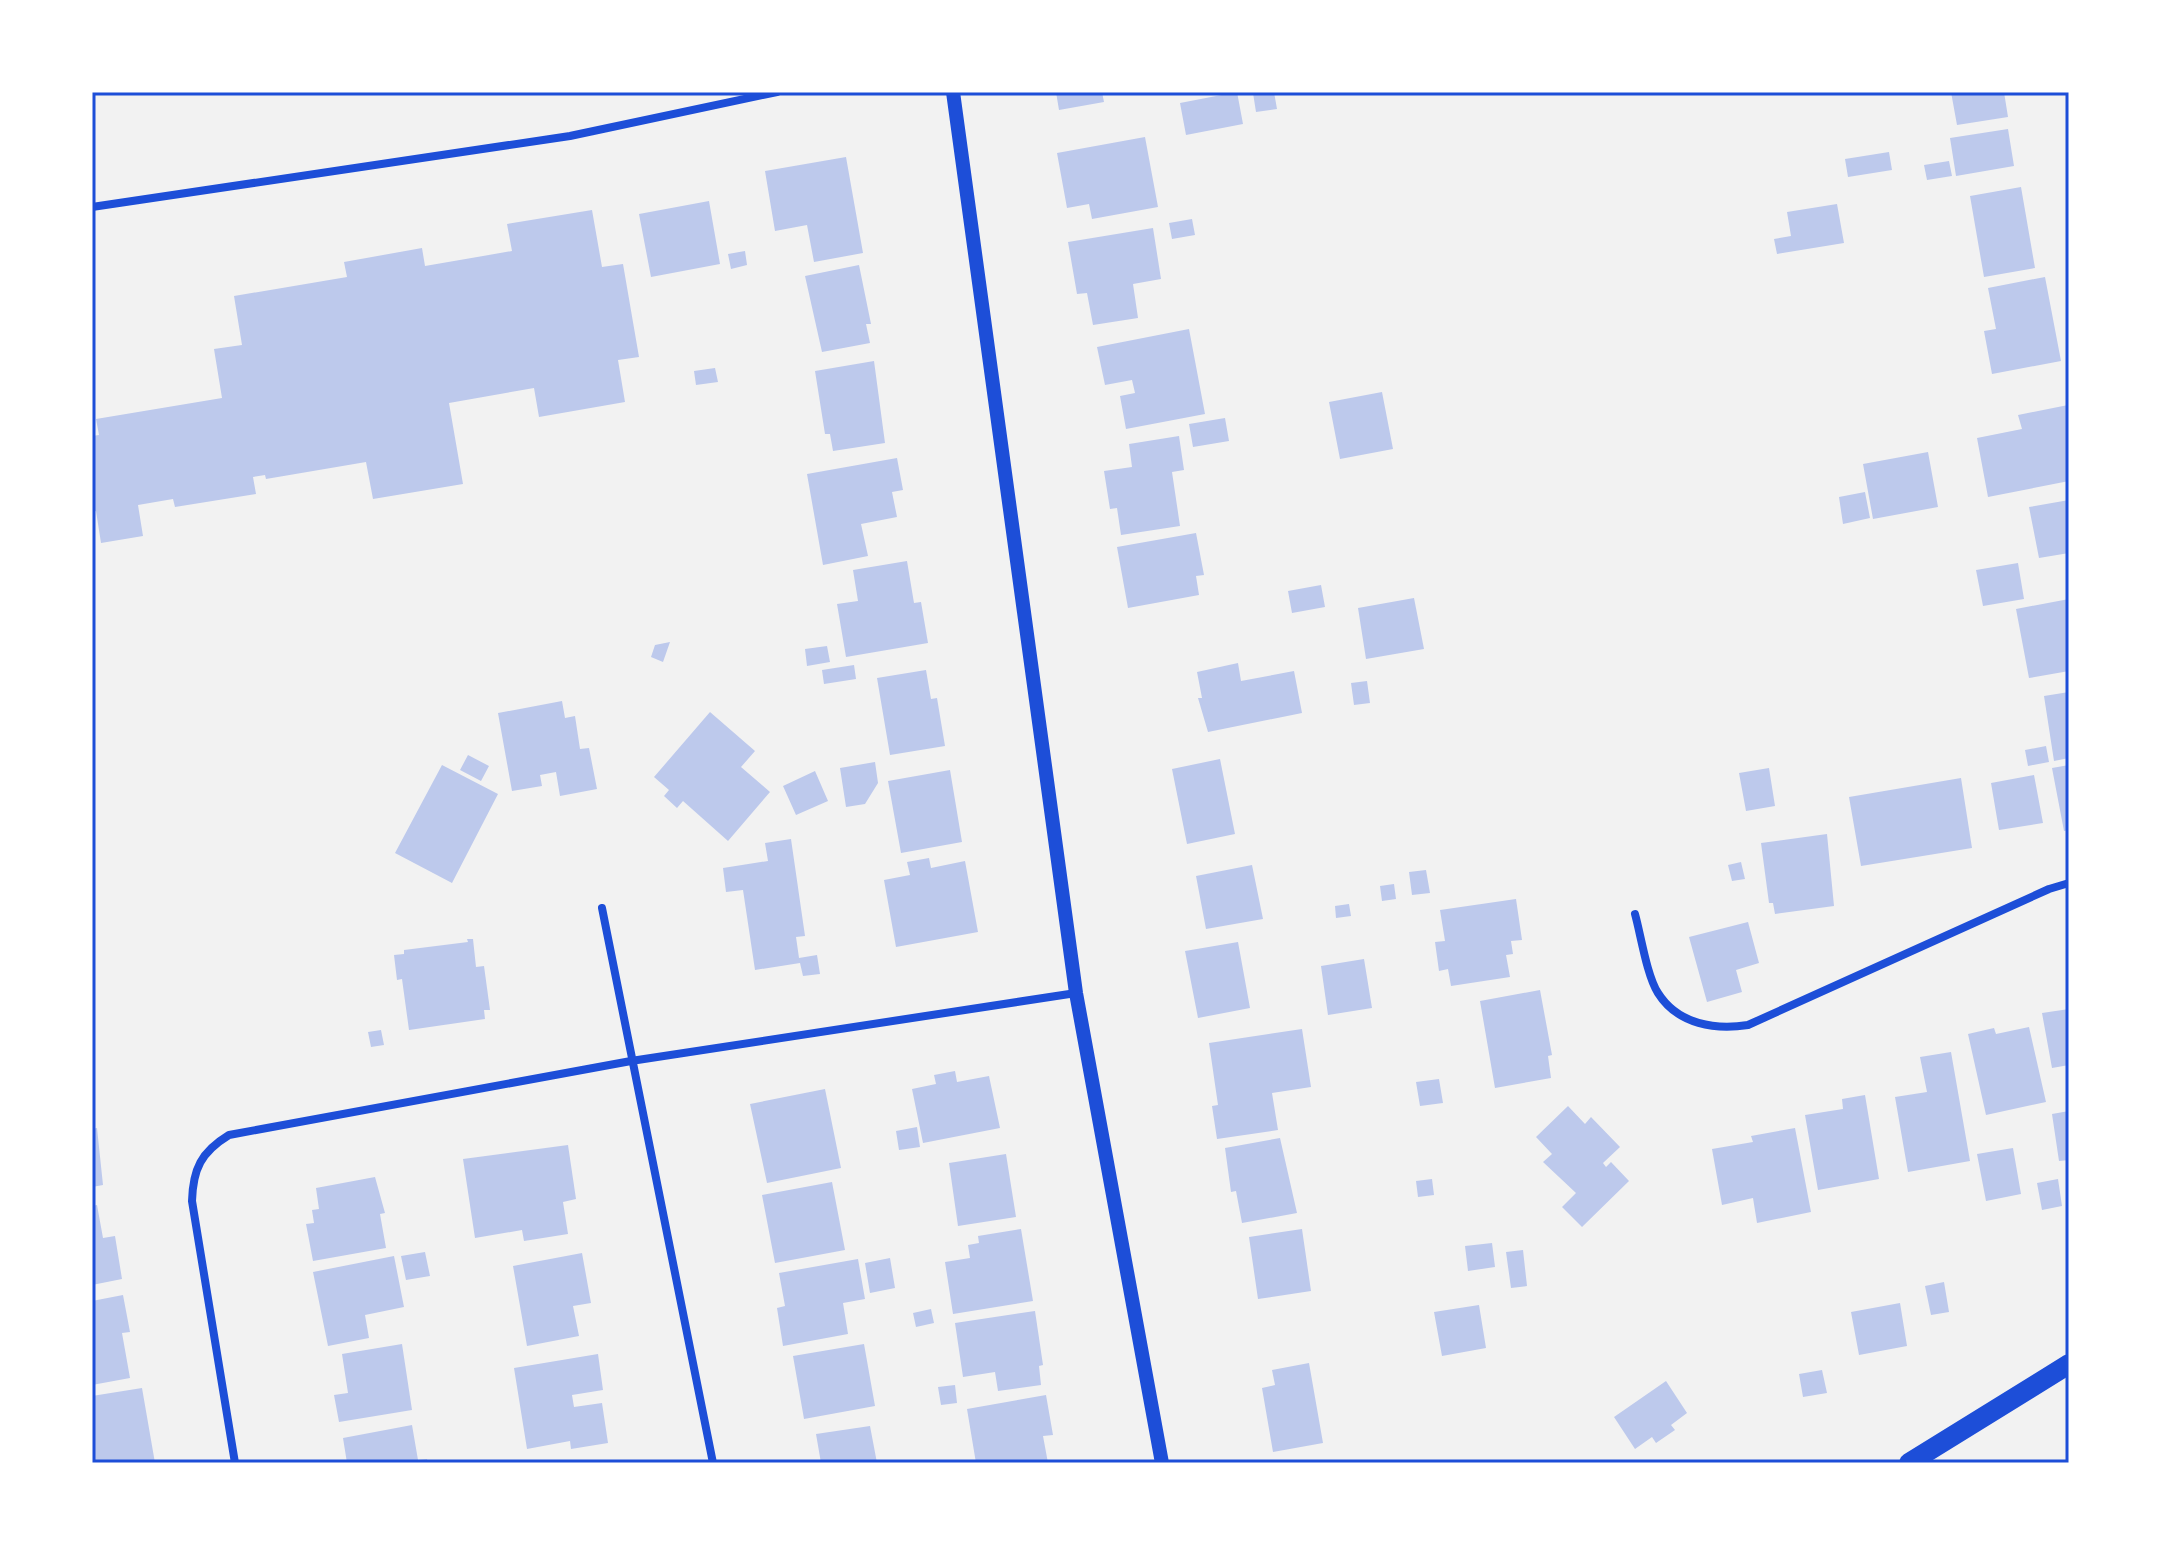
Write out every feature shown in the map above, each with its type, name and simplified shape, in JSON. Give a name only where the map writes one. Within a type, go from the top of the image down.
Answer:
[{"type":"main road","points":[[1909,1463],[2069,1364]]},
{"type":"street","points":[[92,207],[570,136],[777,92]]},
{"type":"street","points":[[953,92],[1076,993],[1162,1463]]},
{"type":"street","points":[[1635,914],[1658,993],[1689,1018],[1702,1025],[1723,1029],[1748,1025],[2069,883]]},
{"type":"street","points":[[602,908],[713,1463]]},
{"type":"street","points":[[235,1463],[192,1201],[199,1161],[211,1146],[229,1135],[631,1061],[1076,993]]},
{"type":"building","points":[[1056,92],[1102,92],[1104,102],[1059,110]]},
{"type":"building","points":[[1237,92],[1243,124],[1186,135],[1180,103]]},
{"type":"building","points":[[1274,92],[1277,109],[1256,112],[1253,93]]},
{"type":"building","points":[[1951,92],[2004,92],[2008,117],[1957,125]]},
{"type":"building","points":[[2008,129],[2014,166],[1956,176],[1950,138]]},
{"type":"building","points":[[1145,137],[1158,207],[1092,219],[1089,204],[1067,208],[1057,153]]},
{"type":"building","points":[[1889,152],[1892,170],[1848,177],[1845,159]]},
{"type":"building","points":[[846,157],[863,253],[814,262],[807,225],[775,231],[765,171]]},
{"type":"building","points":[[1949,161],[1952,176],[1927,180],[1924,165]]},
{"type":"building","points":[[2021,187],[2035,268],[1984,277],[1970,196]]},
{"type":"building","points":[[709,201],[720,264],[651,277],[639,214]]},
{"type":"building","points":[[1837,204],[1844,243],[1777,254],[1774,239],[1791,236],[1787,212]]},
{"type":"building","points":[[592,210],[602,267],[623,264],[639,357],[618,360],[625,402],[539,417],[534,388],[449,403],[463,484],[373,499],[366,462],[266,479],[265,475],[253,477],[256,494],[175,507],[173,499],[138,505],[143,536],[101,543],[96,511],[92,512],[92,436],[99,435],[96,419],[222,398],[214,349],[242,345],[234,296],[347,277],[344,262],[422,248],[425,266],[512,251],[507,224]]},
{"type":"building","points":[[1192,219],[1195,235],[1172,239],[1169,223]]},
{"type":"building","points":[[1153,228],[1161,279],[1133,284],[1138,318],[1093,325],[1087,293],[1077,294],[1068,242]]},
{"type":"building","points":[[745,251],[747,265],[731,269],[728,254]]},
{"type":"building","points":[[859,265],[871,324],[866,324],[870,343],[822,352],[805,276]]},
{"type":"building","points":[[2045,277],[2061,361],[1992,374],[1984,331],[1996,329],[1988,288]]},
{"type":"building","points":[[1189,329],[1205,414],[1126,429],[1120,396],[1135,393],[1132,380],[1105,385],[1097,347]]},
{"type":"building","points":[[874,361],[885,443],[833,451],[830,434],[825,434],[815,371]]},
{"type":"building","points":[[715,368],[718,382],[696,385],[694,371]]},
{"type":"building","points":[[1382,392],[1393,449],[1340,459],[1329,402]]},
{"type":"building","points":[[2068,405],[2069,481],[1988,497],[1977,438],[2022,429],[2018,415]]},
{"type":"building","points":[[1225,418],[1229,441],[1193,447],[1189,424]]},
{"type":"building","points":[[1179,436],[1184,470],[1172,472],[1180,526],[1121,535],[1117,508],[1110,509],[1104,471],[1132,467],[1129,444]]},
{"type":"building","points":[[1928,452],[1938,507],[1873,519],[1863,464]]},
{"type":"building","points":[[897,458],[903,490],[892,492],[897,517],[861,524],[868,556],[823,565],[807,474]]},
{"type":"building","points":[[1865,492],[1870,518],[1843,524],[1839,497]]},
{"type":"building","points":[[2069,500],[2069,553],[2039,558],[2029,507]]},
{"type":"building","points":[[1196,533],[1204,575],[1196,576],[1199,595],[1128,608],[1117,547]]},
{"type":"building","points":[[907,561],[914,603],[921,602],[928,643],[846,657],[837,604],[858,601],[853,570]]},
{"type":"building","points":[[2018,563],[2024,599],[1983,606],[1976,570]]},
{"type":"building","points":[[1321,585],[1325,607],[1292,613],[1288,591]]},
{"type":"building","points":[[1414,598],[1424,649],[1366,659],[1358,608]]},
{"type":"building","points":[[2069,599],[2069,671],[2029,678],[2016,609]]},
{"type":"building","points":[[670,642],[663,662],[651,657],[655,645]]},
{"type":"building","points":[[827,646],[830,662],[807,666],[805,649]]},
{"type":"building","points":[[1238,663],[1241,681],[1294,671],[1302,713],[1208,732],[1198,698],[1202,698],[1197,672]]},
{"type":"building","points":[[854,665],[856,679],[824,684],[822,670]]},
{"type":"building","points":[[926,670],[931,699],[937,698],[945,746],[890,755],[877,678]]},
{"type":"building","points":[[1367,681],[1370,703],[1354,705],[1351,683]]},
{"type":"building","points":[[2069,692],[2069,758],[2054,761],[2044,696]]},
{"type":"building","points":[[562,701],[565,718],[575,716],[580,749],[589,748],[597,789],[560,796],[556,772],[540,775],[542,786],[512,791],[498,713]]},
{"type":"building","points":[[710,712],[755,751],[741,767],[770,792],[728,841],[683,801],[677,808],[664,796],[669,790],[654,777]]},
{"type":"building","points":[[2046,746],[2049,762],[2028,766],[2025,750]]},
{"type":"building","points":[[468,755],[489,766],[481,781],[460,770]]},
{"type":"building","points":[[1220,759],[1235,834],[1187,844],[1172,769]]},
{"type":"building","points":[[875,762],[878,783],[865,804],[846,807],[840,768]]},
{"type":"building","points":[[442,765],[498,794],[452,883],[395,853]]},
{"type":"building","points":[[2069,765],[2069,830],[2064,831],[2052,768]]},
{"type":"building","points":[[1769,768],[1775,806],[1746,811],[1739,773]]},
{"type":"building","points":[[950,770],[962,842],[901,853],[888,781]]},
{"type":"building","points":[[815,771],[828,801],[796,815],[783,786]]},
{"type":"building","points":[[2034,775],[2043,823],[1999,830],[1991,783]]},
{"type":"building","points":[[1961,778],[1972,848],[1861,866],[1849,797]]},
{"type":"building","points":[[1827,834],[1834,906],[1775,914],[1773,903],[1769,903],[1761,843]]},
{"type":"building","points":[[791,839],[805,936],[796,937],[799,958],[817,955],[820,974],[803,976],[800,963],[755,970],[743,890],[726,892],[723,868],[768,861],[765,843]]},
{"type":"building","points":[[929,858],[931,868],[965,861],[978,932],[896,947],[884,880],[910,875],[907,862]]},
{"type":"building","points":[[1741,862],[1745,879],[1732,881],[1728,865]]},
{"type":"building","points":[[1252,865],[1263,919],[1206,929],[1196,876]]},
{"type":"building","points":[[1426,870],[1430,893],[1412,895],[1409,872]]},
{"type":"building","points":[[1394,884],[1396,899],[1382,901],[1380,886]]},
{"type":"building","points":[[1516,899],[1522,940],[1511,941],[1513,954],[1506,955],[1510,977],[1451,986],[1448,969],[1439,971],[1435,942],[1445,941],[1440,910]]},
{"type":"building","points":[[1349,904],[1351,916],[1336,918],[1335,906]]},
{"type":"building","points":[[1748,922],[1759,963],[1736,970],[1742,992],[1707,1002],[1689,937]]},
{"type":"building","points":[[467,939],[473,939],[476,967],[484,966],[490,1010],[484,1010],[485,1019],[409,1030],[402,979],[397,980],[394,955],[404,954],[404,950],[468,942]]},
{"type":"building","points":[[1238,942],[1250,1008],[1198,1018],[1185,951]]},
{"type":"building","points":[[1364,959],[1372,1008],[1328,1015],[1321,966]]},
{"type":"building","points":[[1540,990],[1552,1055],[1548,1056],[1551,1078],[1495,1088],[1480,1001]]},
{"type":"building","points":[[2069,1009],[2069,1065],[2052,1068],[2042,1013]]},
{"type":"building","points":[[2029,1027],[2046,1102],[1986,1115],[1968,1034],[1994,1028],[1996,1034]]},
{"type":"building","points":[[1302,1029],[1311,1087],[1272,1093],[1278,1130],[1217,1139],[1212,1106],[1218,1105],[1209,1043]]},
{"type":"building","points":[[381,1030],[384,1045],[371,1047],[368,1032]]},
{"type":"building","points":[[1951,1052],[1970,1161],[1908,1172],[1895,1097],[1927,1092],[1920,1057]]},
{"type":"building","points":[[955,1071],[957,1082],[989,1076],[1000,1128],[923,1143],[912,1089],[936,1084],[934,1075]]},
{"type":"building","points":[[1439,1079],[1443,1103],[1420,1106],[1416,1082]]},
{"type":"building","points":[[825,1089],[841,1168],[767,1183],[750,1104]]},
{"type":"building","points":[[1865,1095],[1879,1179],[1818,1190],[1805,1115],[1843,1109],[1842,1099]]},
{"type":"building","points":[[1568,1106],[1585,1124],[1591,1117],[1620,1147],[1603,1163],[1606,1167],[1611,1162],[1629,1181],[1582,1227],[1562,1207],[1576,1193],[1543,1162],[1552,1154],[1536,1137]]},
{"type":"building","points":[[2069,1111],[2069,1160],[2059,1161],[2052,1114]]},
{"type":"building","points":[[917,1127],[920,1147],[899,1150],[896,1131]]},
{"type":"building","points":[[97,1128],[103,1185],[92,1187],[92,1129]]},
{"type":"building","points":[[1795,1128],[1811,1212],[1757,1223],[1753,1198],[1722,1205],[1712,1149],[1753,1142],[1751,1136]]},
{"type":"building","points":[[1280,1138],[1297,1213],[1242,1223],[1236,1191],[1231,1192],[1225,1148]]},
{"type":"building","points":[[568,1145],[576,1199],[563,1202],[568,1234],[524,1241],[522,1230],[475,1238],[463,1159]]},
{"type":"building","points":[[2013,1148],[2021,1194],[1986,1201],[1977,1154]]},
{"type":"building","points":[[1006,1154],[1016,1217],[958,1226],[949,1163]]},
{"type":"building","points":[[375,1177],[385,1213],[380,1214],[386,1248],[313,1261],[306,1224],[314,1223],[312,1210],[319,1209],[316,1188]]},
{"type":"building","points":[[1432,1179],[1434,1195],[1418,1197],[1416,1181]]},
{"type":"building","points":[[2058,1179],[2062,1206],[2042,1210],[2037,1183]]},
{"type":"building","points":[[832,1182],[845,1250],[775,1263],[762,1195]]},
{"type":"building","points":[[97,1205],[103,1238],[115,1236],[122,1279],[92,1285],[92,1206]]},
{"type":"building","points":[[1021,1229],[1033,1301],[953,1314],[945,1262],[970,1258],[968,1245],[979,1243],[978,1236]]},
{"type":"building","points":[[1302,1229],[1311,1291],[1258,1299],[1249,1237]]},
{"type":"building","points":[[1492,1243],[1495,1267],[1468,1271],[1465,1246]]},
{"type":"building","points":[[1523,1250],[1527,1286],[1511,1288],[1506,1252]]},
{"type":"building","points":[[425,1252],[430,1276],[406,1280],[401,1256]]},
{"type":"building","points":[[582,1253],[591,1303],[573,1306],[579,1336],[527,1346],[513,1266]]},
{"type":"building","points":[[394,1256],[404,1307],[365,1315],[369,1338],[328,1346],[313,1272]]},
{"type":"building","points":[[890,1258],[895,1288],[870,1293],[865,1263]]},
{"type":"building","points":[[858,1259],[865,1299],[843,1303],[848,1334],[783,1346],[777,1308],[785,1306],[779,1273]]},
{"type":"building","points":[[1944,1282],[1949,1312],[1931,1315],[1925,1286]]},
{"type":"building","points":[[123,1295],[130,1332],[122,1333],[130,1378],[92,1385],[92,1301]]},
{"type":"building","points":[[1900,1303],[1907,1346],[1859,1355],[1851,1312]]},
{"type":"building","points":[[1479,1305],[1486,1348],[1442,1356],[1434,1312]]},
{"type":"building","points":[[931,1309],[934,1323],[916,1327],[913,1313]]},
{"type":"building","points":[[1035,1311],[1043,1365],[1039,1366],[1041,1385],[998,1391],[995,1372],[963,1377],[955,1323]]},
{"type":"building","points":[[402,1344],[412,1410],[339,1422],[334,1395],[348,1393],[342,1354]]},
{"type":"building","points":[[864,1344],[875,1406],[804,1419],[793,1356]]},
{"type":"building","points":[[598,1354],[603,1390],[572,1395],[574,1407],[602,1403],[608,1443],[571,1449],[570,1441],[527,1449],[514,1368]]},
{"type":"building","points":[[1309,1363],[1323,1443],[1273,1452],[1262,1388],[1275,1385],[1272,1370]]},
{"type":"building","points":[[1822,1370],[1827,1393],[1803,1397],[1799,1374]]},
{"type":"building","points":[[1666,1381],[1687,1413],[1671,1425],[1675,1430],[1656,1443],[1652,1437],[1635,1449],[1614,1417]]},
{"type":"building","points":[[955,1385],[957,1403],[941,1405],[938,1387]]},
{"type":"building","points":[[142,1388],[155,1463],[92,1463],[92,1396]]},
{"type":"building","points":[[1046,1395],[1053,1435],[1043,1436],[1048,1463],[976,1463],[967,1409]]},
{"type":"building","points":[[412,1425],[418,1460],[427,1459],[428,1463],[347,1463],[343,1438]]},
{"type":"building","points":[[870,1426],[877,1463],[821,1463],[816,1434]]}]
